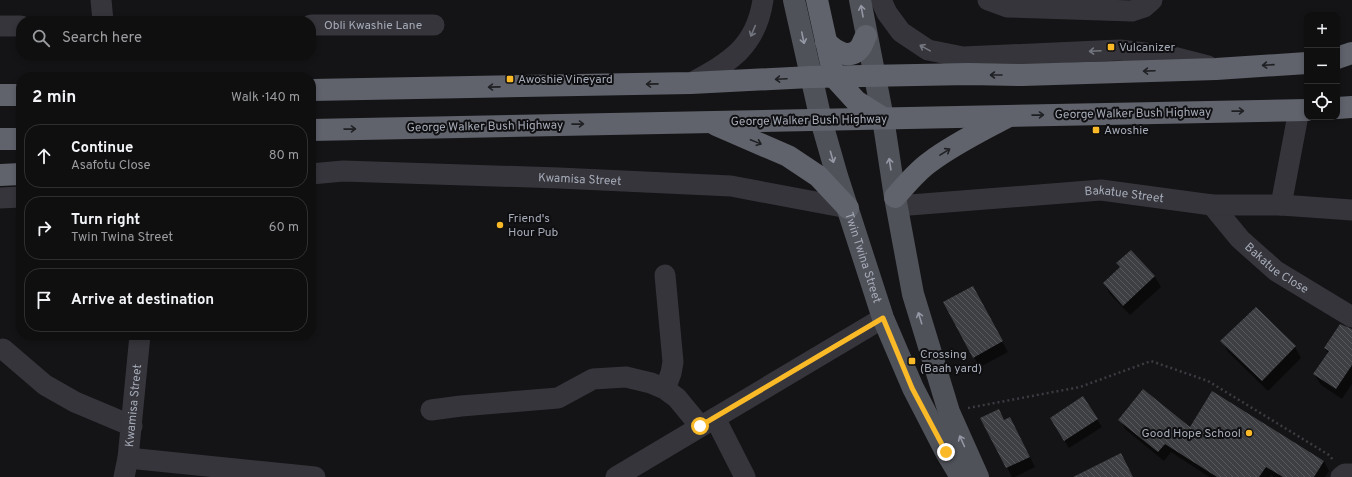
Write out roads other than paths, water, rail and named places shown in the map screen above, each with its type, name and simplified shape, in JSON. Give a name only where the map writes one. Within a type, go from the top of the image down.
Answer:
[{"type":"highway","points":[[817,0],[834,78],[856,101],[883,118]]},
{"type":"highway","points":[[826,42],[834,50],[840,53],[850,54],[860,48],[866,36]]},
{"type":"highway","points":[[1340,57],[1352,53]]},
{"type":"highway","points":[[1340,61],[1352,60]]},
{"type":"highway","points":[[316,90],[691,83],[811,77],[834,78],[969,74],[1022,75],[1304,63]]},
{"type":"highway","points":[[0,95],[16,95]]},
{"type":"highway","points":[[1340,108],[1352,107]]},
{"type":"highway","name":"George Walker Bush Highway","points":[[316,130],[1303,110]]},
{"type":"highway","points":[[896,202],[914,176],[929,162],[1011,115]]},
{"type":"highway","points":[[707,122],[788,156],[818,176],[848,208]]},
{"type":"highway","points":[[0,140],[16,139]]},
{"type":"highway","points":[[0,175],[16,174]]},
{"type":"main road","name":"Twin Twina Street","points":[[794,0],[821,120],[883,318],[912,388],[961,477]]},
{"type":"main road","points":[[860,0],[883,118],[896,202],[913,294],[949,412],[978,477]]},
{"type":"street","points":[[101,0],[103,16]]},
{"type":"street","points":[[691,83],[734,57],[751,37],[761,12],[763,0]]},
{"type":"street","points":[[881,0],[888,13],[902,32],[928,50],[963,57],[1120,50],[1168,56],[1216,68]]},
{"type":"street","points":[[988,0],[1007,7],[1132,11],[1144,7],[1152,0]]},
{"type":"street","name":"Obli Kwashie Lane","points":[[316,26],[434,25]]},
{"type":"street","points":[[0,26],[16,26]]},
{"type":"street","points":[[1281,205],[1303,110]]},
{"type":"street","name":"Kwamisa Street","points":[[316,174],[343,171],[559,178],[731,186],[848,208]]},
{"type":"street","name":"Bakatue Street","points":[[896,202],[1101,190],[1212,205],[1281,205],[1352,210]]},
{"type":"street","points":[[0,198],[16,197]]},
{"type":"street","name":"Bakatue Close","points":[[1212,205],[1240,239],[1276,271],[1352,317]]},
{"type":"street","points":[[665,276],[672,362],[671,373],[665,389]]},
{"type":"street","points":[[616,477],[883,318]]},
{"type":"street","name":"Kwamisa Street","points":[[126,467],[132,426],[140,340]]},
{"type":"street","points":[[3,350],[45,385],[75,402],[132,426]]},
{"type":"street","points":[[431,410],[558,398],[593,379],[626,377],[651,383],[665,389],[707,422],[745,477]]},
{"type":"street","points":[[126,467],[315,477]]},
{"type":"place","name":"Vulcanizer","points":[[1111,47]]},
{"type":"place","name":"Awoshie Vineyard","points":[[510,79]]},
{"type":"place","name":"Awoshie","points":[[1096,130]]},
{"type":"place","name":"Friend's Hour Pub","points":[[500,225]]},
{"type":"place","name":"Crossing (Baah yard)","points":[[912,361]]},
{"type":"place","name":"Good Hope School","points":[[1249,433]]}]
